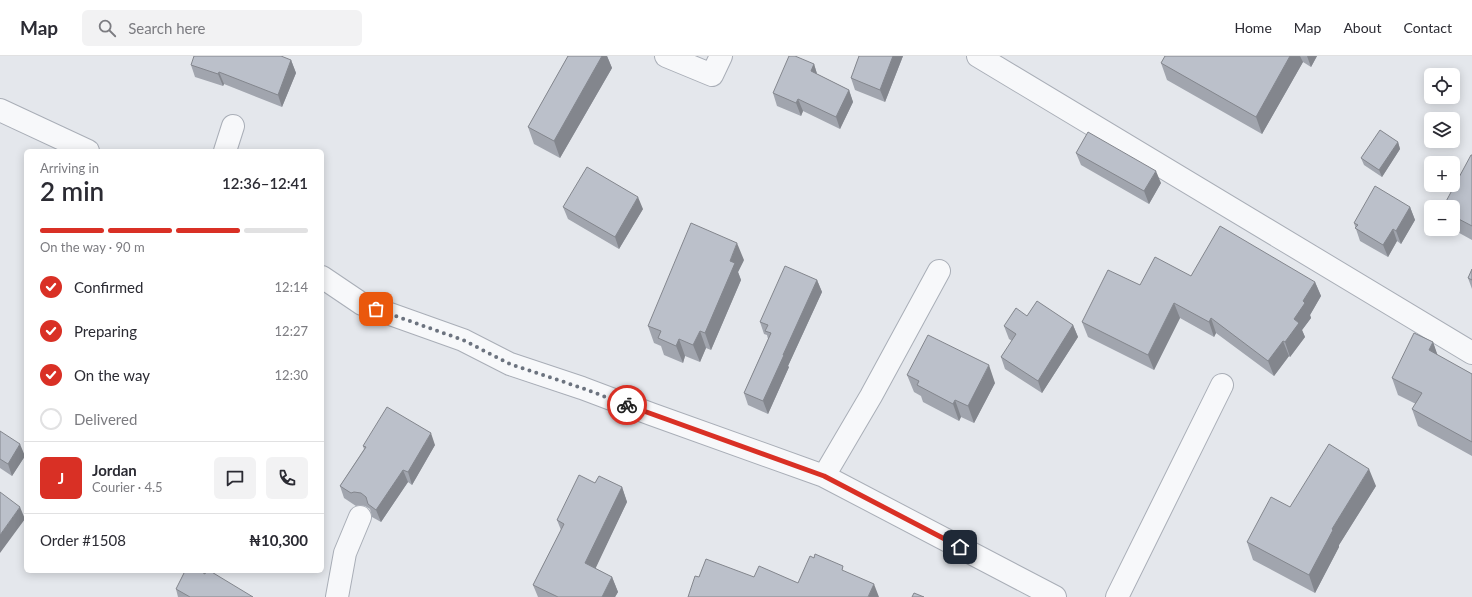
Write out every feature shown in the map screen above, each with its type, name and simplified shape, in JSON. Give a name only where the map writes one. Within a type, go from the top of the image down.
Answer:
[{"type":"street","points":[[666,56],[712,76],[720,56]]},
{"type":"street","points":[[978,56],[1472,353]]},
{"type":"street","points":[[0,110],[84,149]]},
{"type":"street","points":[[226,149],[233,126]]},
{"type":"street","points":[[824,476],[871,396],[939,272]]},
{"type":"street","points":[[324,278],[362,304],[463,340],[510,364],[582,388],[824,476],[1055,597]]},
{"type":"street","points":[[1117,597],[1222,385]]},
{"type":"street","points":[[337,597],[345,553],[360,517]]},
{"type":"building","points":[[194,56],[281,56],[291,60],[278,95],[219,72],[218,74],[191,65]]},
{"type":"building","points":[[568,56],[602,56],[554,141],[528,127]]},
{"type":"building","points":[[789,56],[795,56],[814,64],[811,71],[849,90],[836,117],[798,99],[796,103],[773,93]]},
{"type":"building","points":[[859,56],[893,56],[880,90],[851,78]]},
{"type":"building","points":[[1165,56],[1290,56],[1256,117],[1161,63]]},
{"type":"building","points":[[1380,130],[1398,142],[1379,170],[1361,158]]},
{"type":"building","points":[[1088,132],[1156,171],[1144,191],[1076,153]]},
{"type":"building","points":[[1472,155],[1472,226],[1460,220],[1460,200],[1447,200],[1451,192],[1460,192],[1460,175]]},
{"type":"building","points":[[587,167],[638,197],[615,237],[563,207]]},
{"type":"building","points":[[1375,186],[1410,207],[1396,231],[1393,229],[1383,245],[1355,228],[1358,225],[1354,223]]},
{"type":"building","points":[[691,223],[737,243],[730,261],[735,263],[705,333],[700,331],[693,345],[679,339],[676,346],[658,338],[661,331],[648,326]]},
{"type":"building","points":[[1220,226],[1315,282],[1303,301],[1305,303],[1294,319],[1299,323],[1268,361],[1211,318],[1209,322],[1174,303],[1148,355],[1082,322],[1108,270],[1140,285],[1155,257],[1191,276]]},
{"type":"building","points":[[785,266],[817,280],[763,401],[744,393],[771,333],[765,331],[768,325],[760,322]]},
{"type":"building","points":[[1472,269],[1472,280],[1468,278]]},
{"type":"building","points":[[1037,301],[1073,325],[1038,381],[1001,357],[1016,334],[1004,326],[1016,308],[1027,316]]},
{"type":"building","points":[[1414,333],[1433,342],[1429,350],[1472,374],[1472,442],[1412,409],[1422,393],[1392,378]]},
{"type":"building","points":[[928,335],[989,365],[968,406],[955,400],[953,404],[917,385],[919,381],[907,375]]},
{"type":"building","points":[[387,407],[431,433],[408,472],[403,470],[376,510],[368,504],[366,497],[361,493],[351,493],[340,486],[366,447],[363,446]]},
{"type":"building","points":[[0,431],[20,444],[8,464],[0,459]]},
{"type":"building","points":[[1329,444],[1369,469],[1332,529],[1333,530],[1309,575],[1247,542],[1271,497],[1290,507]]},
{"type":"building","points":[[579,475],[595,483],[599,476],[622,487],[585,563],[612,577],[602,597],[558,597],[533,585],[564,524],[557,520]]},
{"type":"building","points":[[0,492],[20,507],[0,535]]},
{"type":"building","points":[[815,554],[843,566],[842,570],[874,584],[868,597],[688,597],[695,576],[699,577],[706,559],[754,577],[759,566],[798,583],[810,556],[814,558]]},
{"type":"building","points":[[184,573],[213,573],[253,597],[190,597],[176,589]]},
{"type":"building","points":[[914,593],[924,597],[912,597]]},
{"type":"way so far","points":[[376,309],[463,340],[510,364],[627,405]]},
{"type":"route","points":[[627,405],[824,476],[960,547]]}]
